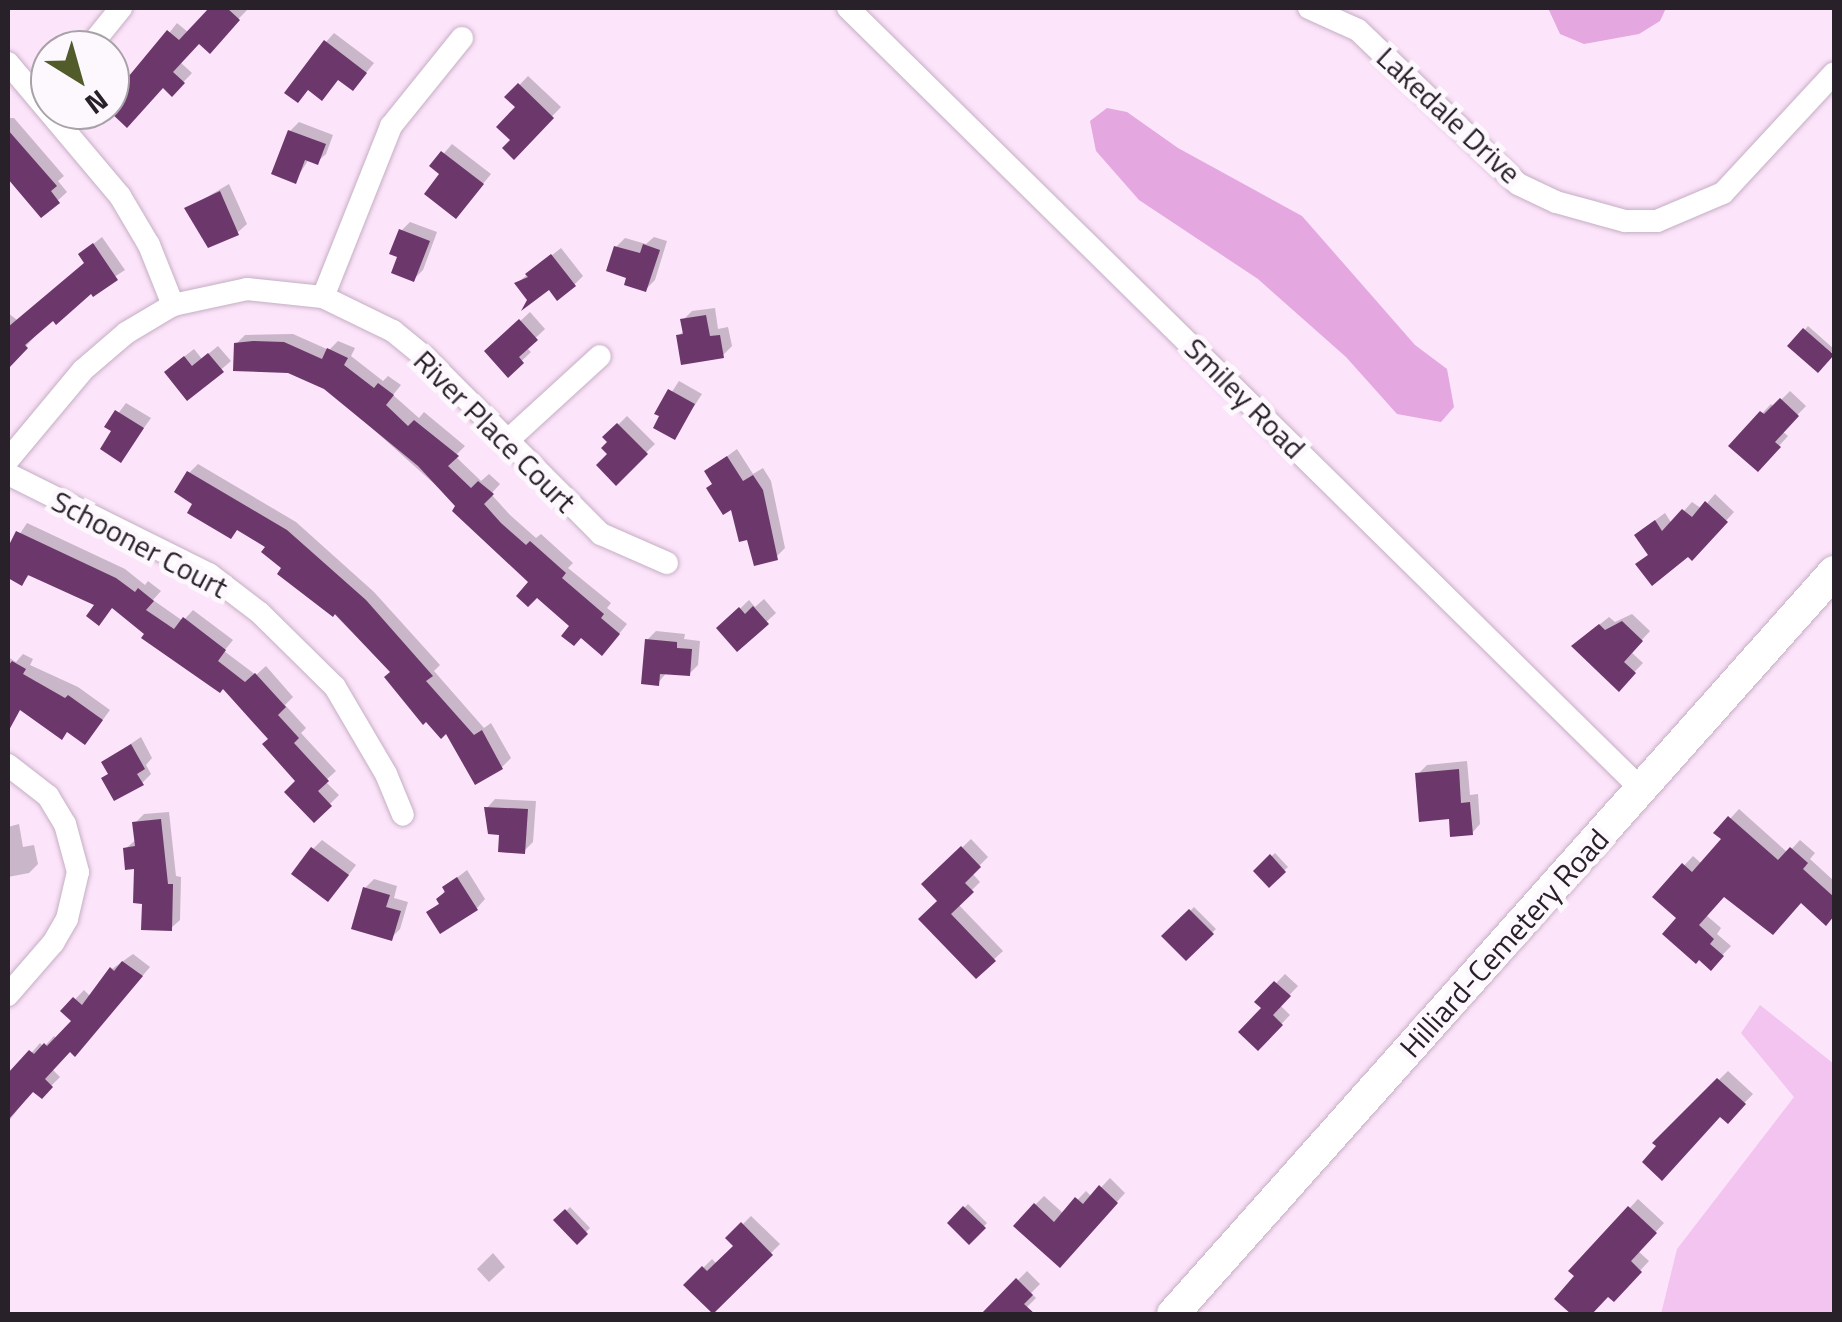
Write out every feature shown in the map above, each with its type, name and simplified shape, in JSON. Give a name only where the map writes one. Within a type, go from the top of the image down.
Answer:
[{"type":"main road","name":"Hilliard-Cemetery Road","points":[[1173,1314],[1834,572]]},
{"type":"street","points":[[103,30],[121,8]]},
{"type":"street","name":"Smiley Road","points":[[848,8],[1642,789]]},
{"type":"street","name":"Lakedale Drive","points":[[1308,8],[1358,30],[1518,184],[1556,202],[1638,222],[1688,211],[1723,193],[1834,73]]},
{"type":"street","points":[[1358,30],[1370,8]]},
{"type":"street","points":[[323,297],[391,126],[462,38]]},
{"type":"street","points":[[8,63],[30,84]]},
{"type":"street","points":[[69,130],[128,207],[173,305]]},
{"type":"street","name":"River Place Court","points":[[8,460],[83,370],[126,333],[173,305],[247,289],[323,297],[393,331],[426,358],[601,534],[668,563]]},
{"type":"street","points":[[506,442],[600,356]]},
{"type":"street","name":"Schooner Court","points":[[8,474],[209,574],[260,613],[335,688],[386,774],[403,815]]},
{"type":"street","points":[[8,765],[48,796],[65,824],[78,872],[67,919],[53,943],[8,995]]},
{"type":"shaded area","points":[[1548,8],[1666,8],[1660,21],[1639,34],[1584,44],[1560,34]]},
{"type":"shaded area","points":[[1107,108],[1127,112],[1178,148],[1302,216],[1415,345],[1447,369],[1454,407],[1441,422],[1397,414],[1346,357],[1258,279],[1139,200],[1096,151],[1090,121]]},
{"type":"shaded area","points":[[1760,1005],[1834,1064],[1834,1314],[1661,1314],[1677,1249],[1794,1097],[1741,1033]]},
{"type":"building","points":[[209,8],[227,8],[240,20],[210,54],[199,44],[173,72],[185,83],[172,97],[163,88],[130,125],[130,75],[167,30],[179,40]]},
{"type":"building","points":[[324,40],[367,73],[353,91],[338,80],[322,101],[308,90],[298,103],[284,93]]},
{"type":"building","points":[[518,83],[554,118],[514,160],[502,148],[510,140],[496,127],[515,107],[504,97]]},
{"type":"building","points":[[8,130],[57,186],[51,191],[60,203],[41,218],[8,179]]},
{"type":"building","points":[[288,130],[326,144],[318,165],[305,160],[296,184],[271,174]]},
{"type":"building","points":[[441,151],[484,184],[456,219],[424,194],[439,174],[429,166]]},
{"type":"building","points":[[220,191],[239,235],[208,248],[184,208]]},
{"type":"building","points":[[399,229],[430,241],[414,282],[391,273],[397,257],[389,254]]},
{"type":"building","points":[[93,243],[118,280],[93,297],[91,294],[56,325],[53,321],[25,345],[28,348],[8,369],[8,327],[84,263],[78,254]]},
{"type":"building","points":[[643,244],[660,250],[646,292],[624,285],[626,278],[606,271],[614,246],[640,253]]},
{"type":"building","points":[[551,254],[576,286],[557,301],[549,290],[521,311],[527,300],[514,283],[528,277],[525,274]]},
{"type":"building","points":[[706,315],[710,336],[720,335],[724,358],[681,365],[676,335],[683,334],[680,319]]},
{"type":"building","points":[[519,319],[538,340],[519,357],[524,363],[508,378],[484,351]]},
{"type":"building","points":[[1803,328],[1834,355],[1818,373],[1787,346]]},
{"type":"building","points":[[284,342],[322,359],[327,348],[348,358],[344,365],[374,388],[378,383],[394,395],[386,405],[408,426],[414,420],[459,456],[448,466],[471,488],[478,481],[494,494],[484,504],[501,523],[526,545],[530,541],[566,573],[562,578],[604,614],[601,618],[620,634],[602,656],[581,638],[574,646],[561,636],[569,626],[537,598],[528,607],[516,596],[528,582],[452,511],[455,506],[418,466],[324,389],[288,373],[233,371],[234,343]]},
{"type":"building","points":[[208,353],[224,372],[187,401],[164,372],[184,356],[192,366]]},
{"type":"building","points":[[668,389],[695,404],[675,440],[653,428],[659,416],[654,414]]},
{"type":"building","points":[[1780,398],[1799,416],[1775,442],[1781,447],[1758,472],[1728,446],[1760,411],[1764,414]]},
{"type":"building","points":[[115,410],[144,428],[121,463],[100,449],[111,431],[104,427]]},
{"type":"building","points":[[617,423],[648,454],[616,486],[596,465],[607,454],[601,448],[607,442],[602,437]]},
{"type":"building","points":[[727,456],[743,481],[753,475],[763,490],[778,560],[754,566],[747,540],[739,542],[731,510],[723,515],[706,488],[712,484],[704,471]]},
{"type":"building","points":[[187,471],[287,530],[366,600],[433,676],[426,681],[474,735],[482,730],[503,769],[475,785],[446,734],[441,739],[426,722],[423,725],[384,677],[390,672],[335,614],[333,617],[277,574],[281,568],[261,552],[265,547],[237,530],[231,539],[187,513],[192,504],[174,492]]},
{"type":"building","points":[[1705,501],[1728,522],[1692,561],[1688,557],[1652,586],[1635,564],[1648,555],[1634,535],[1655,520],[1662,531],[1682,509],[1692,517]]},
{"type":"building","points":[[16,531],[116,578],[135,592],[138,588],[154,601],[146,610],[174,629],[183,617],[226,650],[218,661],[245,682],[255,673],[286,707],[278,715],[299,738],[294,743],[329,781],[318,791],[332,806],[314,823],[284,792],[295,781],[262,744],[268,739],[223,689],[220,693],[141,638],[144,634],[112,608],[99,626],[86,616],[94,605],[28,575],[22,586],[8,578],[8,547]]},
{"type":"building","points":[[753,606],[769,624],[737,652],[716,628],[739,607],[745,614]]},
{"type":"building","points":[[1622,621],[1643,641],[1624,662],[1636,673],[1619,692],[1571,646],[1599,624],[1605,630]]},
{"type":"building","points":[[645,639],[677,642],[677,648],[692,649],[690,676],[660,674],[659,686],[641,684]]},
{"type":"building","points":[[12,661],[26,669],[23,674],[65,698],[68,695],[103,720],[85,745],[67,732],[62,740],[20,710],[8,732],[8,666]]},
{"type":"building","points":[[131,744],[145,769],[137,774],[144,785],[114,801],[101,778],[108,774],[101,762]]},
{"type":"building","points":[[1459,769],[1461,803],[1470,802],[1473,835],[1450,837],[1449,819],[1419,822],[1415,773]]},
{"type":"building","points":[[484,807],[528,809],[525,854],[498,852],[499,835],[488,834]]},
{"type":"building","points":[[1728,816],[1778,860],[1790,847],[1808,863],[1803,869],[1834,897],[1834,916],[1826,926],[1801,903],[1773,935],[1724,897],[1699,925],[1714,939],[1710,944],[1724,956],[1711,971],[1699,960],[1696,964],[1662,934],[1676,918],[1652,897],[1682,863],[1692,872],[1721,839],[1713,833]]},
{"type":"building","points":[[161,819],[168,884],[173,884],[172,931],[141,930],[142,904],[133,903],[134,869],[125,870],[123,848],[135,846],[132,822]]},
{"type":"building","points":[[961,846],[981,867],[965,883],[974,892],[951,914],[996,961],[976,979],[918,919],[937,901],[921,884]]},
{"type":"building","points":[[311,847],[349,875],[328,902],[291,874]]},
{"type":"building","points":[[1270,854],[1286,872],[1269,888],[1253,871]]},
{"type":"building","points":[[457,877],[478,910],[440,934],[426,912],[439,904],[436,899],[445,892],[442,887]]},
{"type":"building","points":[[363,887],[390,895],[386,907],[401,911],[392,941],[351,929]]},
{"type":"building","points":[[1189,909],[1214,934],[1186,961],[1161,936]]},
{"type":"building","points":[[122,961],[143,976],[75,1057],[70,1052],[45,1079],[53,1087],[42,1099],[33,1092],[8,1120],[8,1073],[29,1050],[34,1054],[44,1043],[47,1046],[71,1021],[60,1011],[73,997],[82,1005],[110,967],[114,971]]},
{"type":"building","points":[[1274,981],[1291,996],[1273,1015],[1283,1025],[1258,1051],[1238,1032],[1261,1008],[1254,1002]]},
{"type":"building","points":[[1717,1078],[1746,1104],[1728,1124],[1720,1117],[1662,1181],[1642,1162],[1656,1146],[1652,1143]]},
{"type":"building","points":[[1099,1185],[1118,1203],[1060,1268],[1013,1226],[1034,1203],[1054,1222],[1075,1197],[1083,1204]]},
{"type":"building","points":[[963,1206],[986,1228],[969,1245],[947,1223]]},
{"type":"building","points":[[1628,1206],[1657,1233],[1631,1261],[1642,1272],[1614,1302],[1608,1297],[1592,1314],[1571,1314],[1554,1299],[1574,1276],[1568,1271]]},
{"type":"building","points":[[565,1209],[588,1234],[577,1245],[553,1220]]},
{"type":"building","points":[[741,1222],[773,1255],[713,1314],[683,1285],[702,1266],[707,1271],[733,1246],[725,1238]]},
{"type":"building","points":[[1016,1278],[1033,1295],[1024,1304],[1035,1314],[981,1314]]}]
